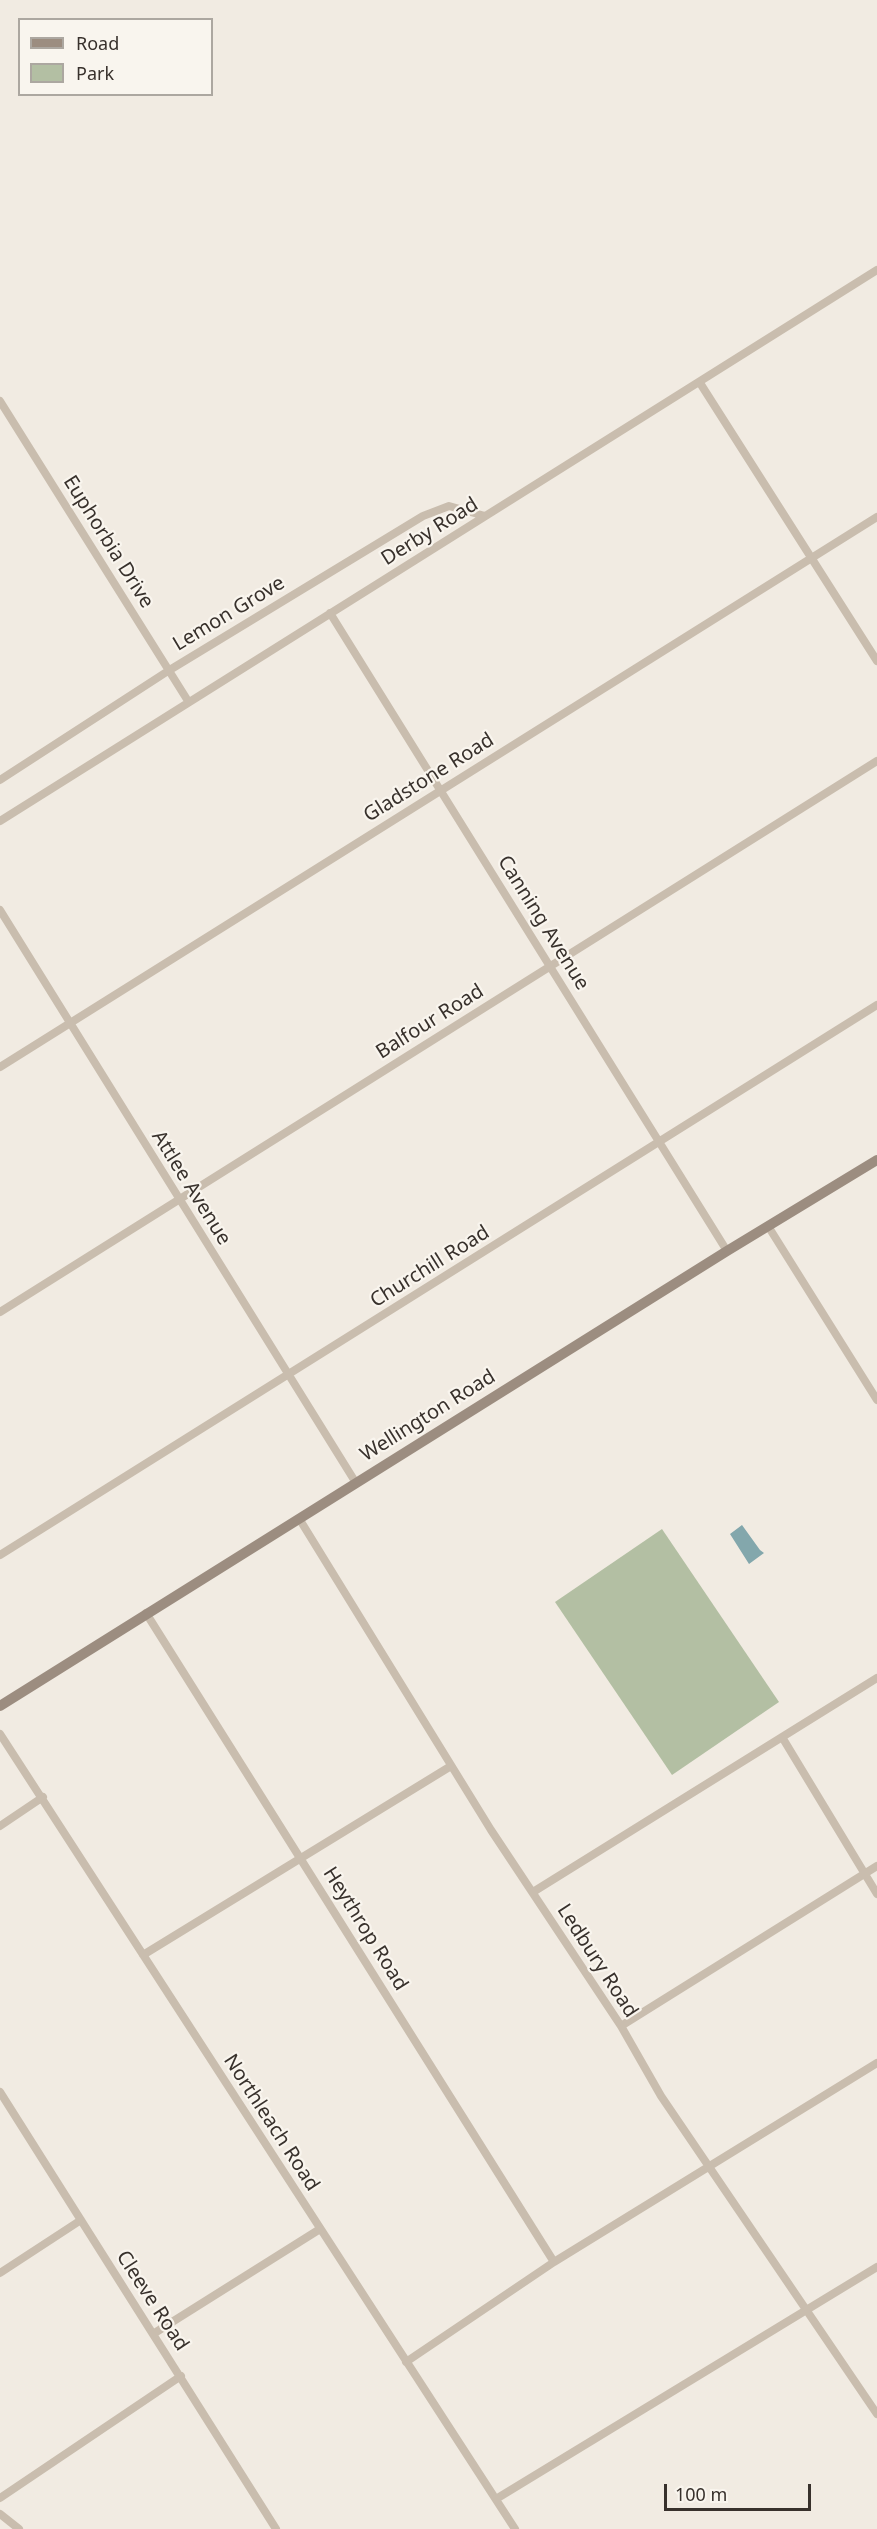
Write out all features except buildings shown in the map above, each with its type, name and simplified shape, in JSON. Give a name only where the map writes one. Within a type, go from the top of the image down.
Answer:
[{"type":"main road","name":"Wellington Road","points":[[0,1706],[727,1251],[877,1160]]},
{"type":"street","name":"Derby Road","points":[[0,821],[877,270]]},
{"type":"street","points":[[700,383],[877,661]]},
{"type":"street","name":"Euphorbia Drive","points":[[0,401],[188,701]]},
{"type":"street","name":"Lemon Grove","points":[[0,780],[168,671],[423,516],[449,506],[485,516]]},
{"type":"street","name":"Gladstone Road","points":[[0,1067],[877,518]]},
{"type":"street","name":"Canning Avenue","points":[[330,613],[727,1251]]},
{"type":"street","name":"Balfour Road","points":[[0,1312],[877,761]]},
{"type":"street","name":"Attlee Avenue","points":[[0,910],[178,1200],[356,1483]]},
{"type":"street","name":"Churchill Road","points":[[0,1555],[877,1005]]},
{"type":"street","points":[[768,1226],[877,1400]]},
{"type":"street","name":"Ledbury Road","points":[[300,1520],[451,1766],[621,2026],[661,2096],[877,2414]]},
{"type":"street","name":"Heythrop Road","points":[[146,1613],[554,2262]]},
{"type":"street","points":[[533,1892],[877,1678]]},
{"type":"street","name":"Northleach Road","points":[[0,1734],[43,1797],[515,2529]]},
{"type":"street","points":[[782,1737],[877,1894]]},
{"type":"street","points":[[143,1955],[451,1766]]},
{"type":"street","points":[[0,1826],[43,1797]]},
{"type":"street","points":[[621,2026],[877,1866]]},
{"type":"street","points":[[406,2362],[554,2262],[877,2063]]},
{"type":"street","name":"Cleeve Road","points":[[0,2091],[153,2334],[182,2376],[276,2529]]},
{"type":"street","points":[[0,2273],[81,2220]]},
{"type":"street","points":[[153,2334],[320,2229]]},
{"type":"street","points":[[496,2499],[877,2267]]},
{"type":"street","points":[[0,2498],[182,2376]]},
{"type":"street","points":[[0,2514],[20,2529]]},
{"type":"green space","points":[[662,1529],[779,1702],[672,1775],[555,1602]]},
{"type":"water","points":[[742,1525],[764,1553],[749,1564],[730,1534]]}]
